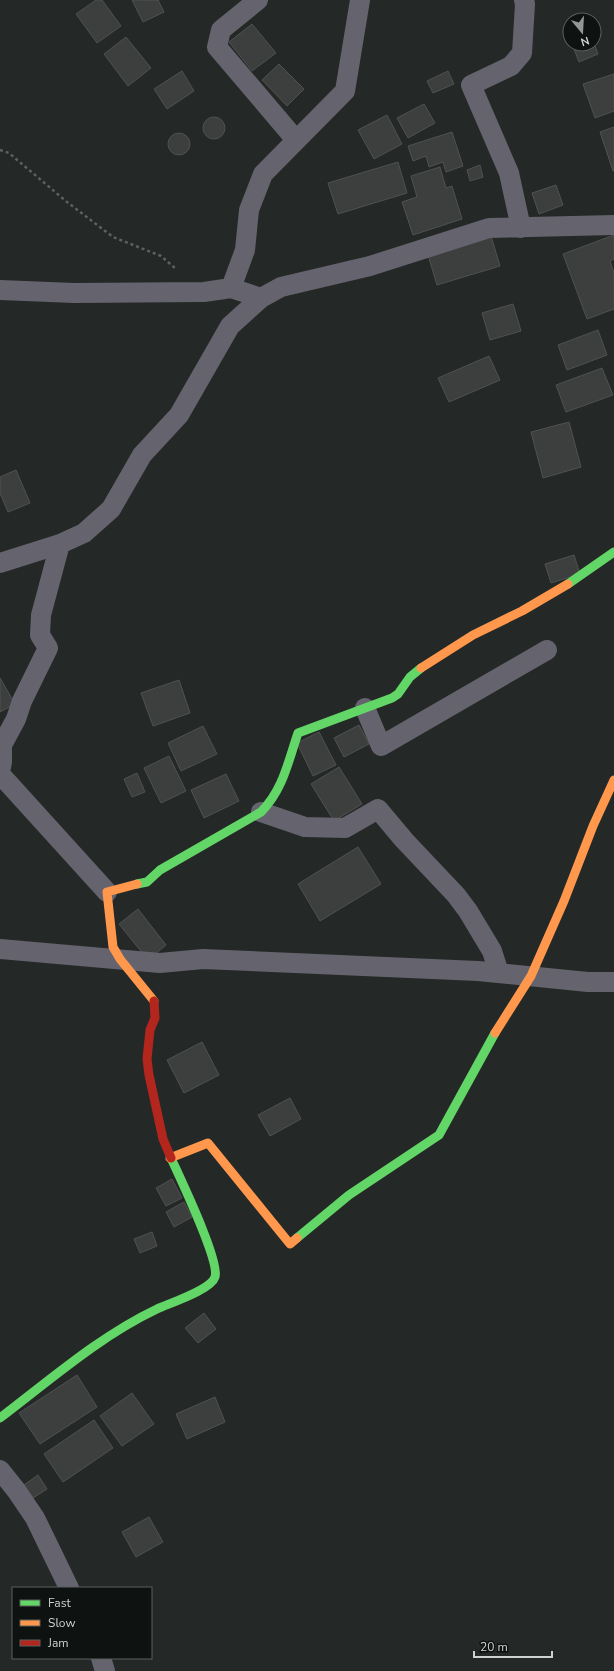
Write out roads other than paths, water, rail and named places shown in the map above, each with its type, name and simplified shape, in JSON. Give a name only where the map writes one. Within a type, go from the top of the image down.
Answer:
[{"type":"street","points":[[258,0],[221,30],[217,47],[296,140]]},
{"type":"street","points":[[231,288],[245,250],[249,210],[263,174],[345,91],[360,0]]},
{"type":"street","points":[[521,228],[509,173],[471,85],[511,66],[522,53],[524,0]]},
{"type":"street","points":[[0,563],[60,544],[84,533],[111,509],[142,455],[179,415],[230,326],[261,298],[281,287],[370,266],[489,228],[614,225]]},
{"type":"street","points":[[0,290],[74,293],[204,292],[231,288],[261,298]]},
{"type":"street","points":[[0,1418],[122,1327],[157,1309],[209,1286],[215,1277],[214,1262],[204,1234],[163,1139],[147,1059],[150,1030],[155,1018],[154,1001],[120,959],[113,947],[107,892],[0,773],[2,762],[2,745],[16,719],[22,701],[48,648],[40,634],[41,615],[60,544]]},
{"type":"street","points":[[107,892],[147,882],[160,870],[261,812],[271,802],[279,789],[298,733],[392,698],[398,694],[410,677],[427,663],[473,635],[522,612],[560,589],[614,552]]},
{"type":"street","points":[[365,708],[381,746],[547,650]]},
{"type":"street","points":[[170,1158],[208,1143],[290,1244],[350,1195],[439,1135],[496,1030],[531,976],[564,901],[593,826],[614,780]]},
{"type":"street","points":[[261,812],[305,827],[345,828],[378,808],[404,840],[456,895],[468,911],[482,932],[492,951],[499,973]]},
{"type":"street","points":[[0,949],[160,963],[203,959],[499,973],[588,982],[614,982]]},
{"type":"street","points":[[0,1470],[35,1518],[69,1587]]},
{"type":"street","points":[[101,1659],[105,1671]]}]
